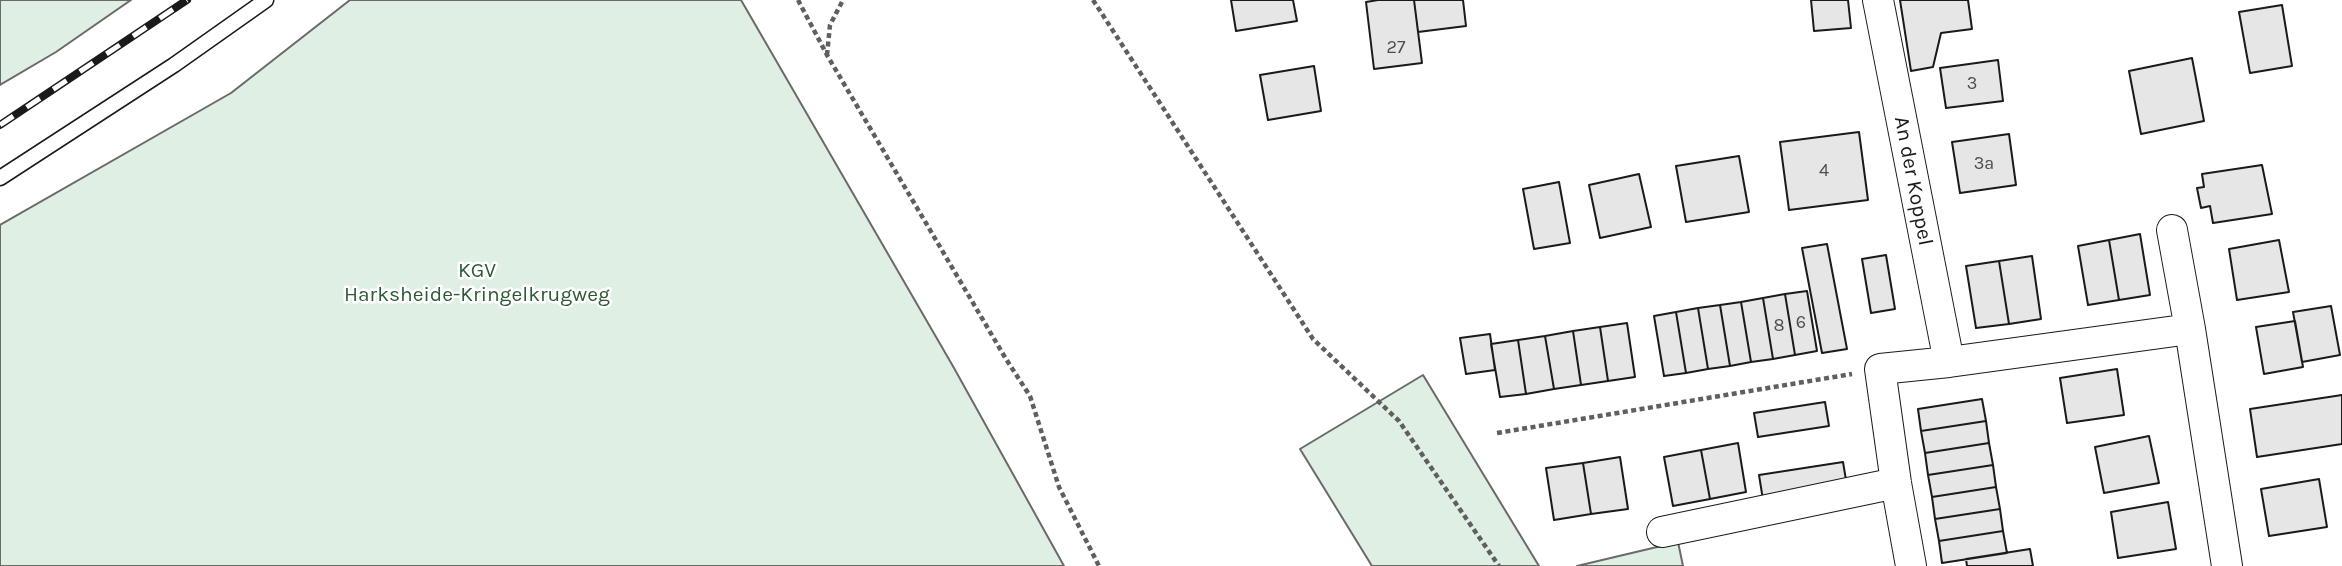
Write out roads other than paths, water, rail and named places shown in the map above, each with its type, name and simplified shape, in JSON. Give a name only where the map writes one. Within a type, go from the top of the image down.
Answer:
[{"type":"street","name":"An der Koppel","points":[[1878,0],[1949,362]]},
{"type":"street","points":[[2172,230],[2227,566]]},
{"type":"street","points":[[1911,566],[1880,369],[2190,329]]},
{"type":"street","points":[[1661,532],[1896,483]]},
{"type":"lane","points":[[0,177],[174,65],[266,0]]},
{"type":"railway","points":[[0,125],[187,0]]},
{"type":"park label","name":"KGV Harksheide-Kringelkrugweg","points":[[477,283]]}]
